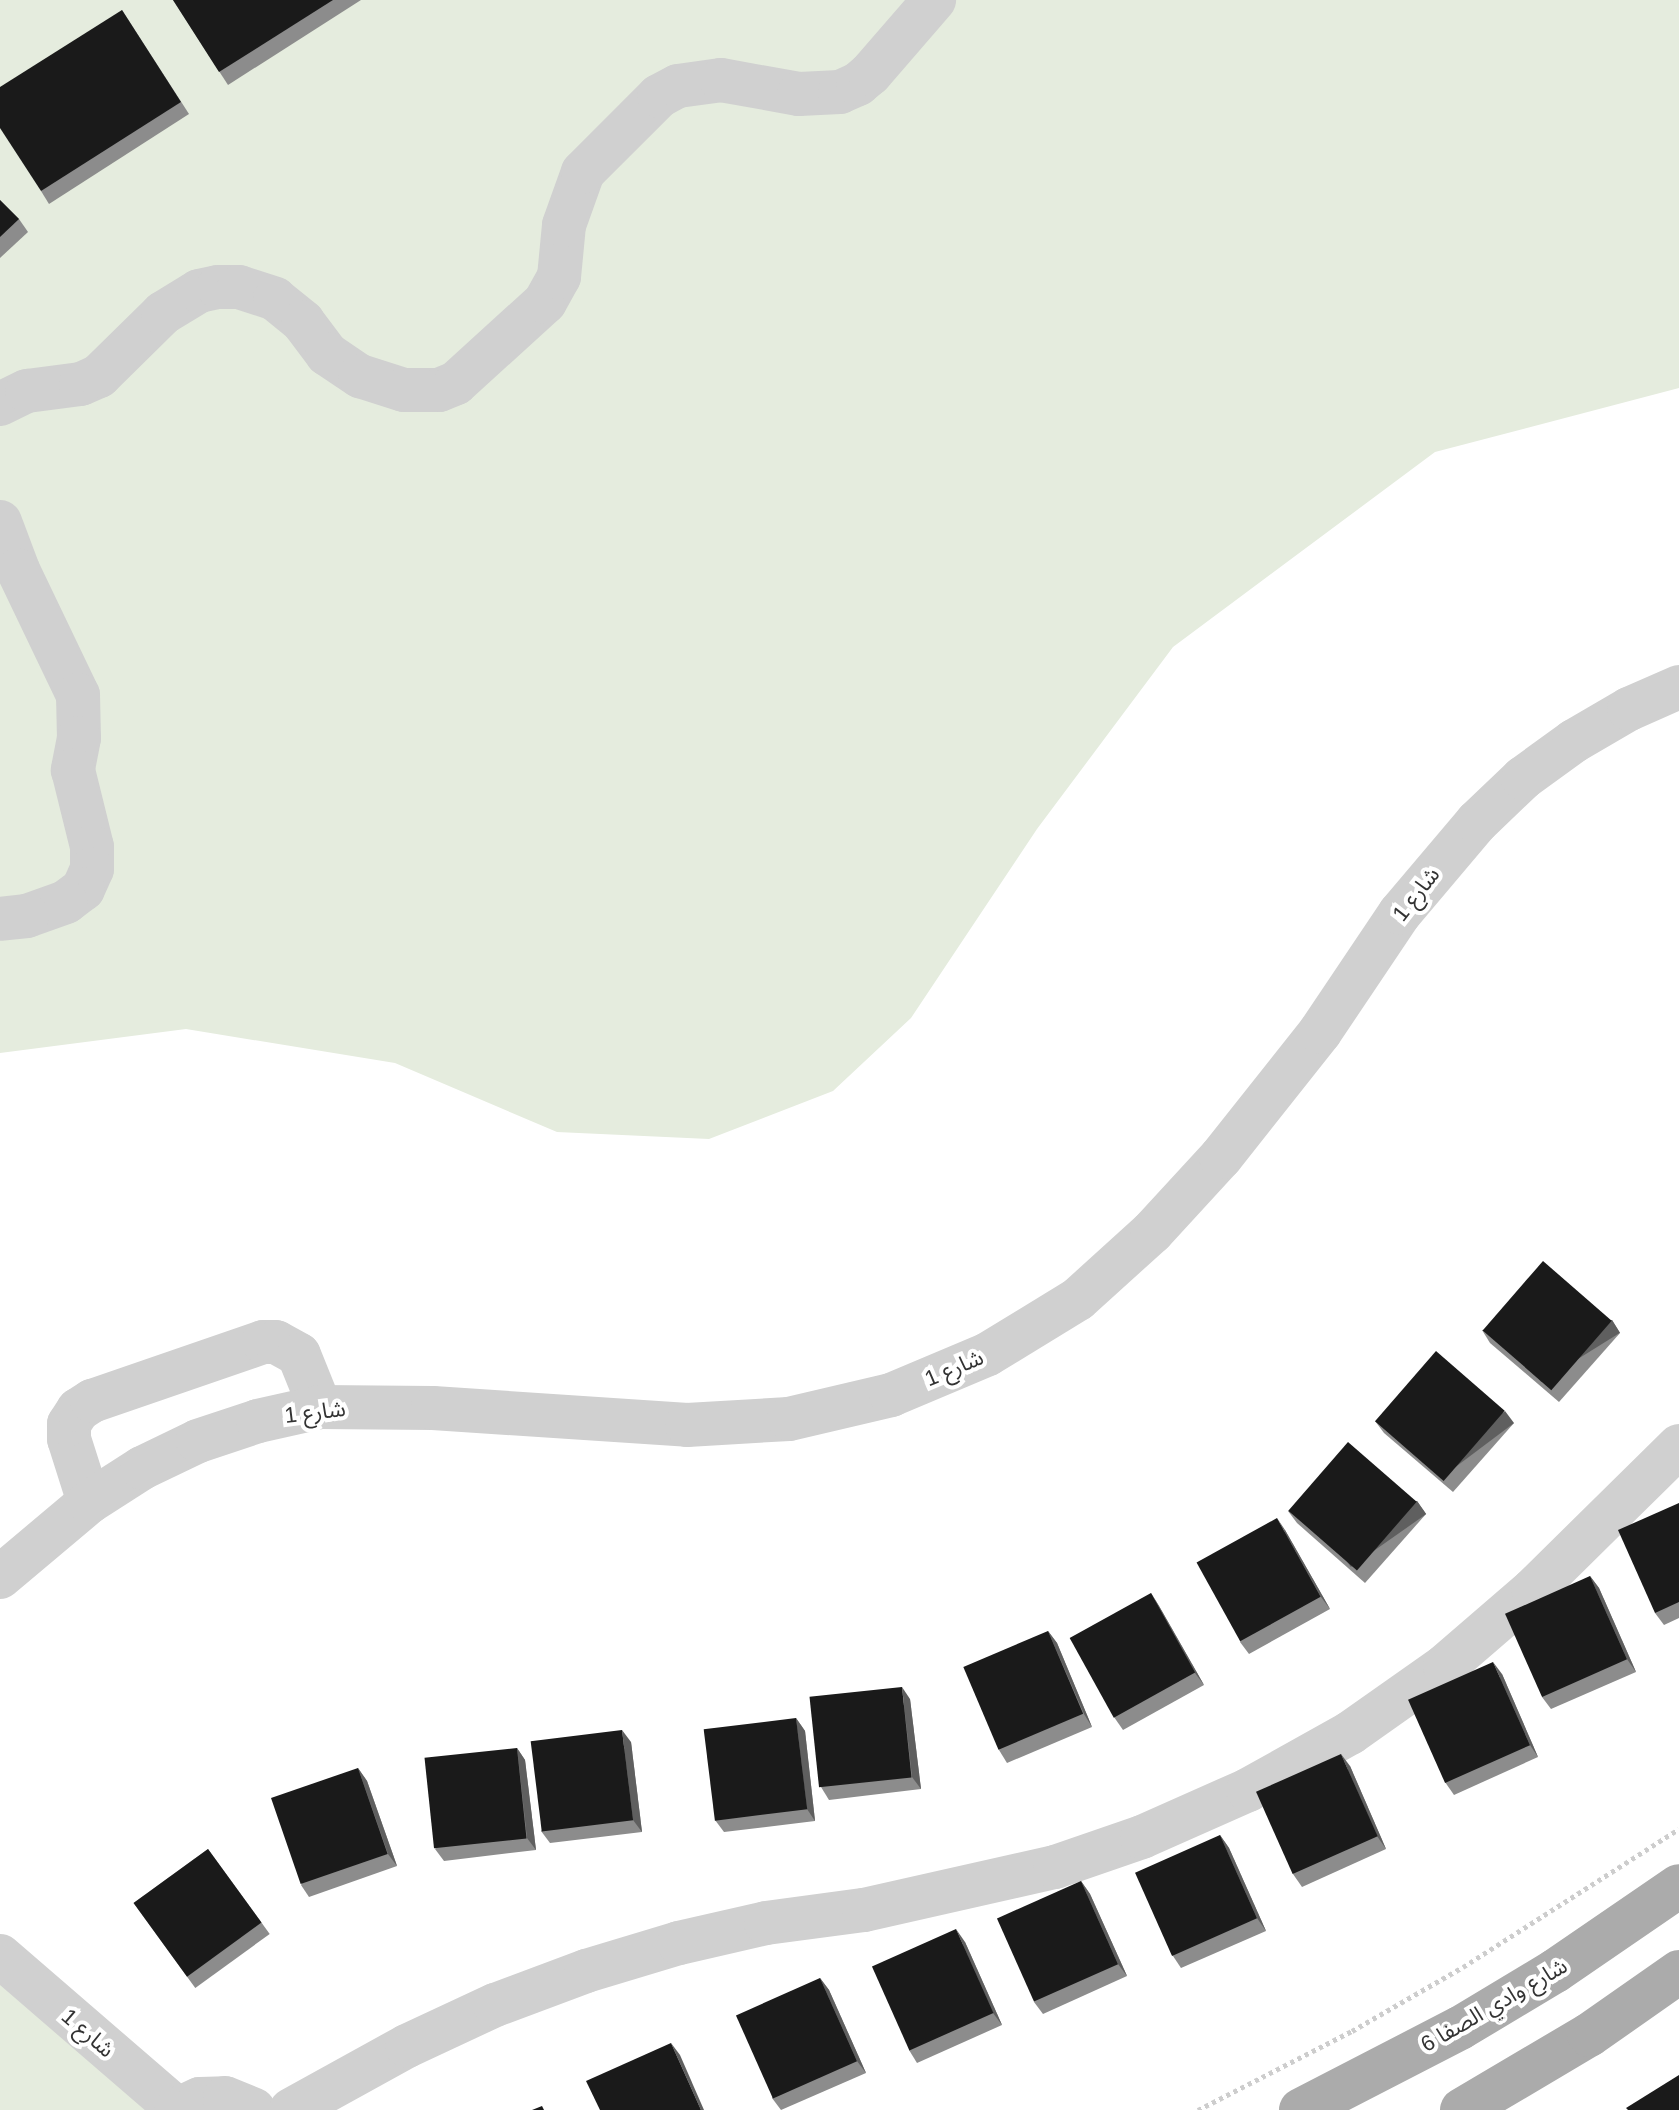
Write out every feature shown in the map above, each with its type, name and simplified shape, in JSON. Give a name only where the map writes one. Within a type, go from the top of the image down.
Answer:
[{"type":"main road","name":"شارع وادي الصفا 6","points":[[1301,2110],[1460,2028],[1555,1971],[1679,1886]]},
{"type":"main road","points":[[1462,2110],[1589,2035],[1679,1972]]},
{"type":"street","points":[[0,404],[27,391],[81,384],[99,376],[163,313],[199,291],[218,287],[239,287],[275,299],[303,322],[327,354],[360,376],[404,390],[439,390],[456,383],[545,302],[559,277],[564,225],[583,172],[659,96],[678,86],[721,80],[799,94],[840,92],[858,84],[870,74],[934,0]]},
{"type":"street","points":[[0,522],[23,581],[78,695],[79,738],[73,770],[92,847],[92,869],[83,889],[66,902],[27,916],[0,919]]},
{"type":"street","name":"شارع 1","points":[[0,1577],[89,1502],[142,1468],[198,1441],[258,1421],[320,1407],[433,1408],[687,1425],[789,1419],[891,1395],[988,1354],[1078,1299],[1152,1232],[1304,1053],[1400,913],[1477,822],[1523,778],[1574,741],[1629,709],[1679,687]]},
{"type":"street","points":[[89,1502],[69,1439],[69,1424],[78,1410],[92,1401],[263,1342],[276,1342],[299,1355],[320,1407]]},
{"type":"street","points":[[291,2110],[407,2046],[495,2005],[586,1971],[679,1943],[766,1923],[891,1905],[1055,1867],[1142,1837],[1248,1790],[1350,1733],[1445,1666],[1533,1590],[1679,1446]]},
{"type":"street","name":"شارع 1","points":[[0,1956],[176,2110]]},
{"type":"street","points":[[176,2110],[200,2099],[225,2098],[254,2110]]},
{"type":"path","points":[[1198,2110],[1338,2038],[1463,1967],[1679,1829]]},
{"type":"shaded area","points":[[0,0],[1679,0],[1679,388],[1435,452],[1173,647],[1037,829],[911,1018],[833,1091],[709,1139],[557,1132],[395,1063],[186,1029],[0,1053]]},
{"type":"shaded area","points":[[0,1967],[163,2110],[0,2110]]},
{"type":"building","points":[[173,0],[333,0],[219,72]]},
{"type":"building","points":[[122,10],[181,102],[41,191],[0,128],[0,87]]},
{"type":"building","points":[[0,200],[19,219],[0,237]]},
{"type":"building","points":[[1543,1261],[1612,1321],[1551,1390],[1483,1330]]},
{"type":"building","points":[[1436,1351],[1505,1411],[1444,1481],[1375,1421]]},
{"type":"building","points":[[1348,1442],[1417,1502],[1357,1570],[1288,1511]]},
{"type":"building","points":[[1679,1503],[1679,1602],[1655,1613],[1618,1530]]},
{"type":"building","points":[[1277,1518],[1321,1597],[1240,1641],[1197,1563]]},
{"type":"building","points":[[1590,1576],[1627,1659],[1542,1697],[1505,1614]]},
{"type":"building","points":[[1151,1593],[1195,1673],[1114,1718],[1070,1638]]},
{"type":"building","points":[[1048,1631],[1083,1714],[998,1750],[963,1667]]},
{"type":"building","points":[[1493,1662],[1530,1745],[1445,1783],[1408,1700]]},
{"type":"building","points":[[902,1687],[912,1778],[819,1787],[810,1697]]},
{"type":"building","points":[[796,1718],[807,1809],[715,1821],[704,1729]]},
{"type":"building","points":[[622,1730],[633,1820],[542,1832],[531,1741]]},
{"type":"building","points":[[517,1748],[527,1839],[434,1848],[425,1758]]},
{"type":"building","points":[[1341,1754],[1378,1836],[1293,1874],[1256,1792]]},
{"type":"building","points":[[358,1768],[388,1854],[301,1884],[271,1798]]},
{"type":"building","points":[[1220,1835],[1257,1918],[1172,1956],[1135,1873]]},
{"type":"building","points":[[208,1849],[261,1923],[187,1977],[134,1903]]},
{"type":"building","points":[[1081,1881],[1118,1964],[1034,2002],[997,1918]]},
{"type":"building","points":[[956,1929],[993,2013],[909,2050],[872,1966]]},
{"type":"building","points":[[820,1978],[857,2061],[773,2099],[736,2015]]},
{"type":"building","points":[[671,2043],[701,2110],[600,2110],[586,2081]]},
{"type":"building","points":[[1679,2075],[1679,2110],[1626,2108]]}]
